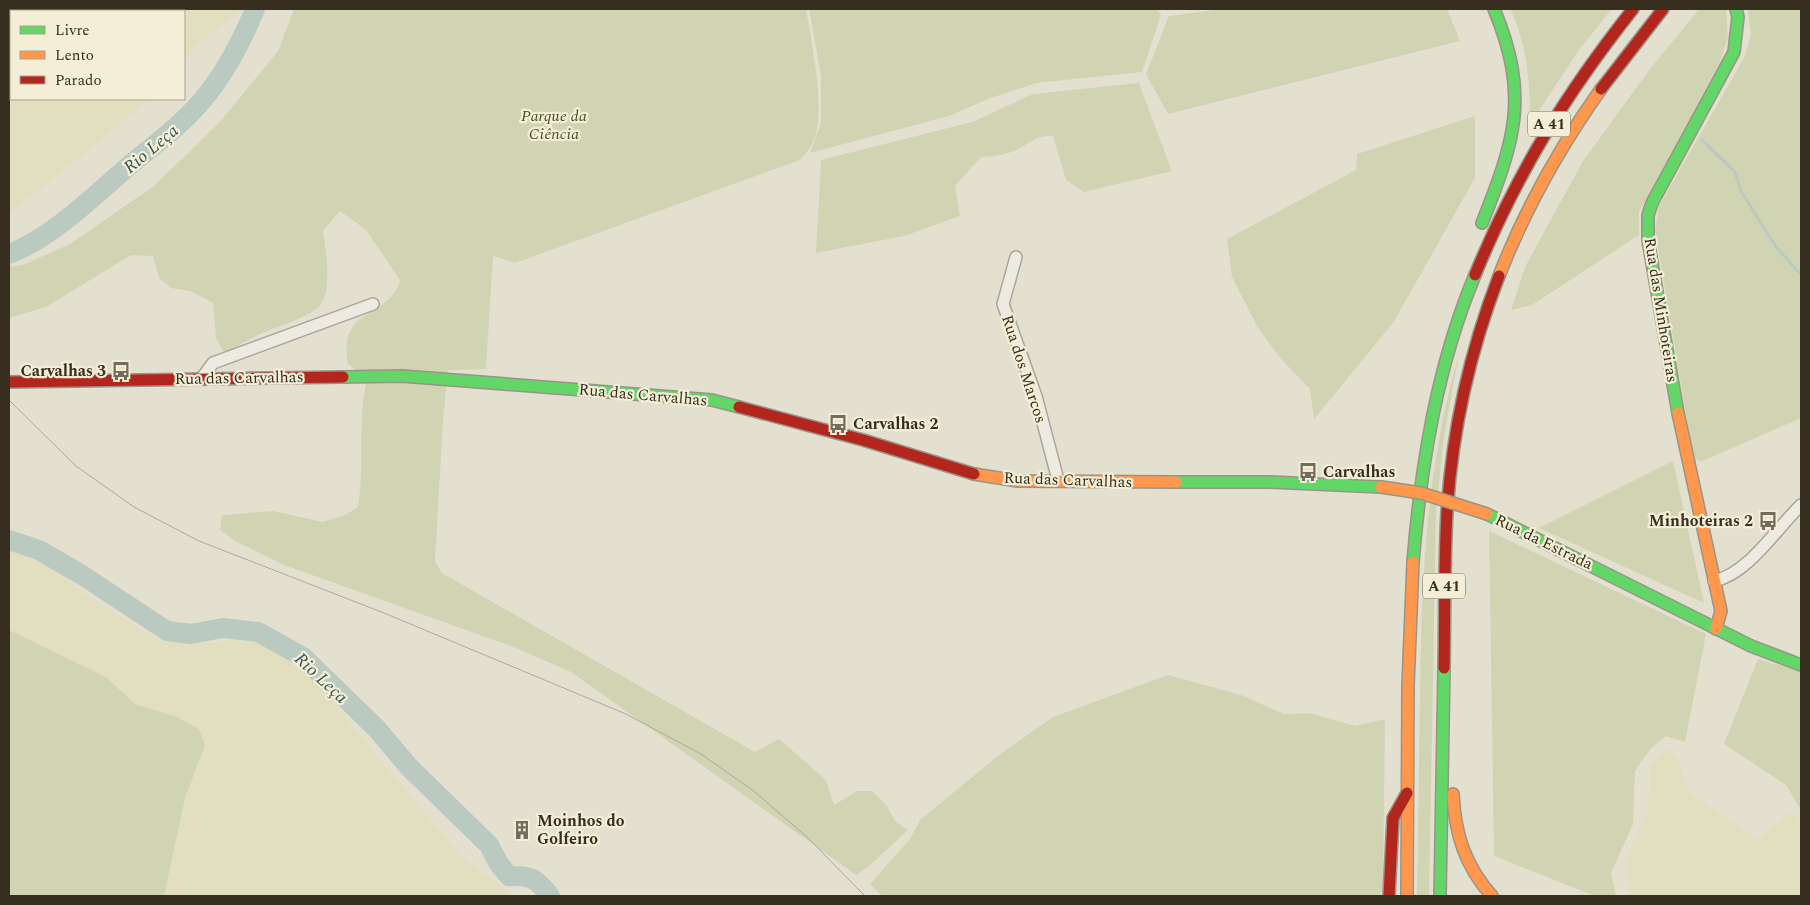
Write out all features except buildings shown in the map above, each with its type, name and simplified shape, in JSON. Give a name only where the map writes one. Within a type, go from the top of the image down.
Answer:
[{"type":"main road","points":[[1484,251],[1479,230],[1510,150],[1515,110],[1514,70],[1506,34],[1494,9]]},
{"type":"main road","name":"A 41","points":[[1406,896],[1412,585],[1422,474],[1428,438],[1450,352],[1484,251],[1510,191],[1545,129],[1582,72],[1633,9]]},
{"type":"main road","name":"A 41","points":[[1440,896],[1445,542],[1449,480],[1460,404],[1476,338],[1511,244],[1556,155],[1606,80],[1663,9]]},
{"type":"main road","name":"Rua das Minhoteiras","points":[[1716,629],[1721,611],[1684,450],[1648,240],[1648,215],[1652,203],[1734,52],[1738,17],[1736,9]]},
{"type":"main road","name":"Rua das Carvalhas","points":[[9,382],[402,376],[712,400],[863,440],[978,475],[1018,481],[1058,480],[1086,483],[1268,482]]},
{"type":"main road","name":"Rua da Estrada","points":[[1268,482],[1381,487],[1421,494],[1487,514],[1751,646],[1801,665]]},
{"type":"main road","points":[[1441,756],[1453,771],[1454,816],[1461,849],[1470,869],[1492,896]]},
{"type":"main road","points":[[1388,896],[1393,818],[1408,792]]},
{"type":"street","name":"Rua dos Marcos","points":[[1016,257],[1003,304],[1036,396],[1058,480]]},
{"type":"street","points":[[201,379],[213,363],[373,304]]},
{"type":"street","points":[[1714,581],[1728,577],[1741,569],[1801,506]]},
{"type":"shaded area","points":[[243,9],[193,48],[185,60],[185,10],[46,10]]},
{"type":"shaded area","points":[[9,84],[10,100],[147,100],[105,137],[10,213]]},
{"type":"shaded area","points":[[9,550],[47,562],[86,595],[157,639],[203,643],[245,639],[272,650],[312,677],[463,858],[515,896],[164,896],[185,798],[205,745],[177,717],[135,704],[106,677],[9,630]]},
{"type":"shaded area","points":[[1667,749],[1677,756],[1690,793],[1757,839],[1788,813],[1796,817],[1801,827],[1801,896],[1628,896],[1627,856],[1648,810],[1650,765]]},
{"type":"green space","name":"Parque da Ciência","points":[[294,9],[806,9],[817,78],[819,115],[817,131],[812,144],[800,160],[515,263],[493,256],[486,369],[448,370],[443,420],[435,562],[442,573],[755,752],[779,739],[826,780],[834,805],[857,791],[872,791],[887,806],[895,821],[908,830],[868,867],[856,875],[571,672],[511,646],[284,565],[235,541],[220,530],[222,515],[273,511],[323,522],[345,515],[358,507],[361,475],[362,410],[367,379],[348,364],[347,345],[350,332],[357,322],[386,301],[394,292],[400,280],[366,230],[340,211],[323,231],[327,258],[327,279],[324,297],[317,309],[303,317],[260,334],[227,352],[223,351],[216,338],[213,303],[190,291],[171,288],[159,278],[153,256],[131,255],[46,307],[9,318],[9,267],[23,265],[70,244],[154,186],[220,122],[278,51]]},
{"type":"green space","points":[[809,9],[1157,9],[1161,15],[1142,72],[1036,83],[988,99],[949,116],[810,153],[821,123],[821,75]]},
{"type":"green space","points":[[1223,9],[1447,9],[1460,41],[1168,114],[1146,74],[1169,16]]},
{"type":"green space","points":[[1510,9],[1612,9],[1579,50],[1530,124],[1527,65],[1521,36]]},
{"type":"green space","points":[[1699,9],[1726,9],[1728,38],[1720,62],[1639,212],[1639,235],[1532,305],[1511,310],[1525,267],[1583,161],[1650,69]]},
{"type":"green space","points":[[1748,9],[1801,9],[1801,418],[1700,462],[1693,456],[1655,230],[1659,206],[1744,58],[1751,35]]},
{"type":"green space","points":[[1139,83],[1172,171],[1084,192],[1066,180],[1053,136],[1043,136],[1010,152],[996,156],[981,157],[955,186],[960,216],[904,236],[816,253],[821,160],[972,122],[1033,94]]},
{"type":"green space","points":[[1475,116],[1475,178],[1393,323],[1314,419],[1310,389],[1281,359],[1258,328],[1232,277],[1227,239],[1356,170],[1357,154]]},
{"type":"green space","points":[[1459,354],[1444,437],[1436,511],[1429,896],[1417,896],[1424,569],[1432,482],[1439,439]]},
{"type":"green space","points":[[1673,461],[1704,603],[1539,528]]},
{"type":"green space","points":[[1489,531],[1706,634],[1685,742],[1666,736],[1651,748],[1635,771],[1633,824],[1611,873],[1616,896],[1595,896],[1494,856]]},
{"type":"green space","points":[[9,630],[106,677],[135,704],[177,717],[199,729],[205,745],[185,798],[164,896],[9,896]]},
{"type":"green space","points":[[1758,659],[1801,671],[1801,811],[1786,785],[1724,744]]},
{"type":"green space","points":[[1168,675],[1241,695],[1284,714],[1310,713],[1355,726],[1385,719],[1383,886],[1380,896],[882,896],[870,884],[910,839],[920,820],[999,755],[1053,717]]},
{"type":"waterway","name":"Rio Leça","points":[[9,254],[42,237],[73,214],[191,112],[209,92],[223,72],[255,9]]},
{"type":"waterway","points":[[1702,140],[1735,172],[1741,191],[1767,233],[1777,248],[1801,275]]},
{"type":"waterway","name":"Rio Leça","points":[[9,540],[39,550],[82,575],[167,631],[191,634],[223,628],[258,632],[303,657],[376,728],[409,767],[489,845],[499,864],[509,876],[523,876],[533,879],[550,896]]},
{"type":"tram line","points":[[9,400],[76,466],[134,507],[199,541],[384,613],[626,714],[701,754],[755,792],[808,838],[865,896]]},
{"type":"traffic: fast","points":[[1482,223],[1503,167],[1514,118],[1515,93],[1512,67],[1494,9]]},
{"type":"traffic: fast","points":[[1678,413],[1648,240],[1648,215],[1652,203],[1734,52],[1738,17],[1736,9]]},
{"type":"traffic: fast","points":[[1413,562],[1416,525],[1433,416],[1450,344],[1475,275]]},
{"type":"traffic: fast","points":[[343,377],[402,376],[712,400],[739,407]]},
{"type":"traffic: fast","points":[[1176,482],[1268,482],[1381,487]]},
{"type":"traffic: fast","points":[[1487,514],[1751,646],[1801,665]]},
{"type":"traffic: fast","points":[[1440,896],[1444,668]]},
{"type":"traffic: slow","points":[[1499,276],[1520,227],[1544,179],[1571,133],[1601,89]]},
{"type":"traffic: slow","points":[[1678,413],[1721,611],[1716,629]]},
{"type":"traffic: slow","points":[[974,474],[1018,481],[1176,482]]},
{"type":"traffic: slow","points":[[1381,487],[1421,493],[1487,514]]},
{"type":"traffic: slow","points":[[1407,896],[1408,686],[1413,562]]},
{"type":"traffic: slow","points":[[1453,794],[1456,823],[1463,849],[1475,873],[1492,896]]},
{"type":"traffic: jam","points":[[1475,275],[1508,202],[1544,136],[1608,41],[1633,9]]},
{"type":"traffic: jam","points":[[1601,89],[1663,9]]},
{"type":"traffic: jam","points":[[1444,668],[1446,532],[1453,452],[1471,363],[1479,333],[1499,276]]},
{"type":"traffic: jam","points":[[9,382],[343,377]]},
{"type":"traffic: jam","points":[[739,407],[863,440],[974,474]]},
{"type":"traffic: jam","points":[[1389,896],[1393,818],[1407,793]]},
{"type":"place","name":"Carvalhas 3","points":[[121,371]]},
{"type":"place","name":"Carvalhas 2","points":[[838,424]]},
{"type":"place","name":"Carvalhas","points":[[1308,472]]},
{"type":"place","name":"Minhoteiras 2","points":[[1768,521]]},
{"type":"place","name":"Moinhos do Golfeiro","points":[[522,830]]}]
